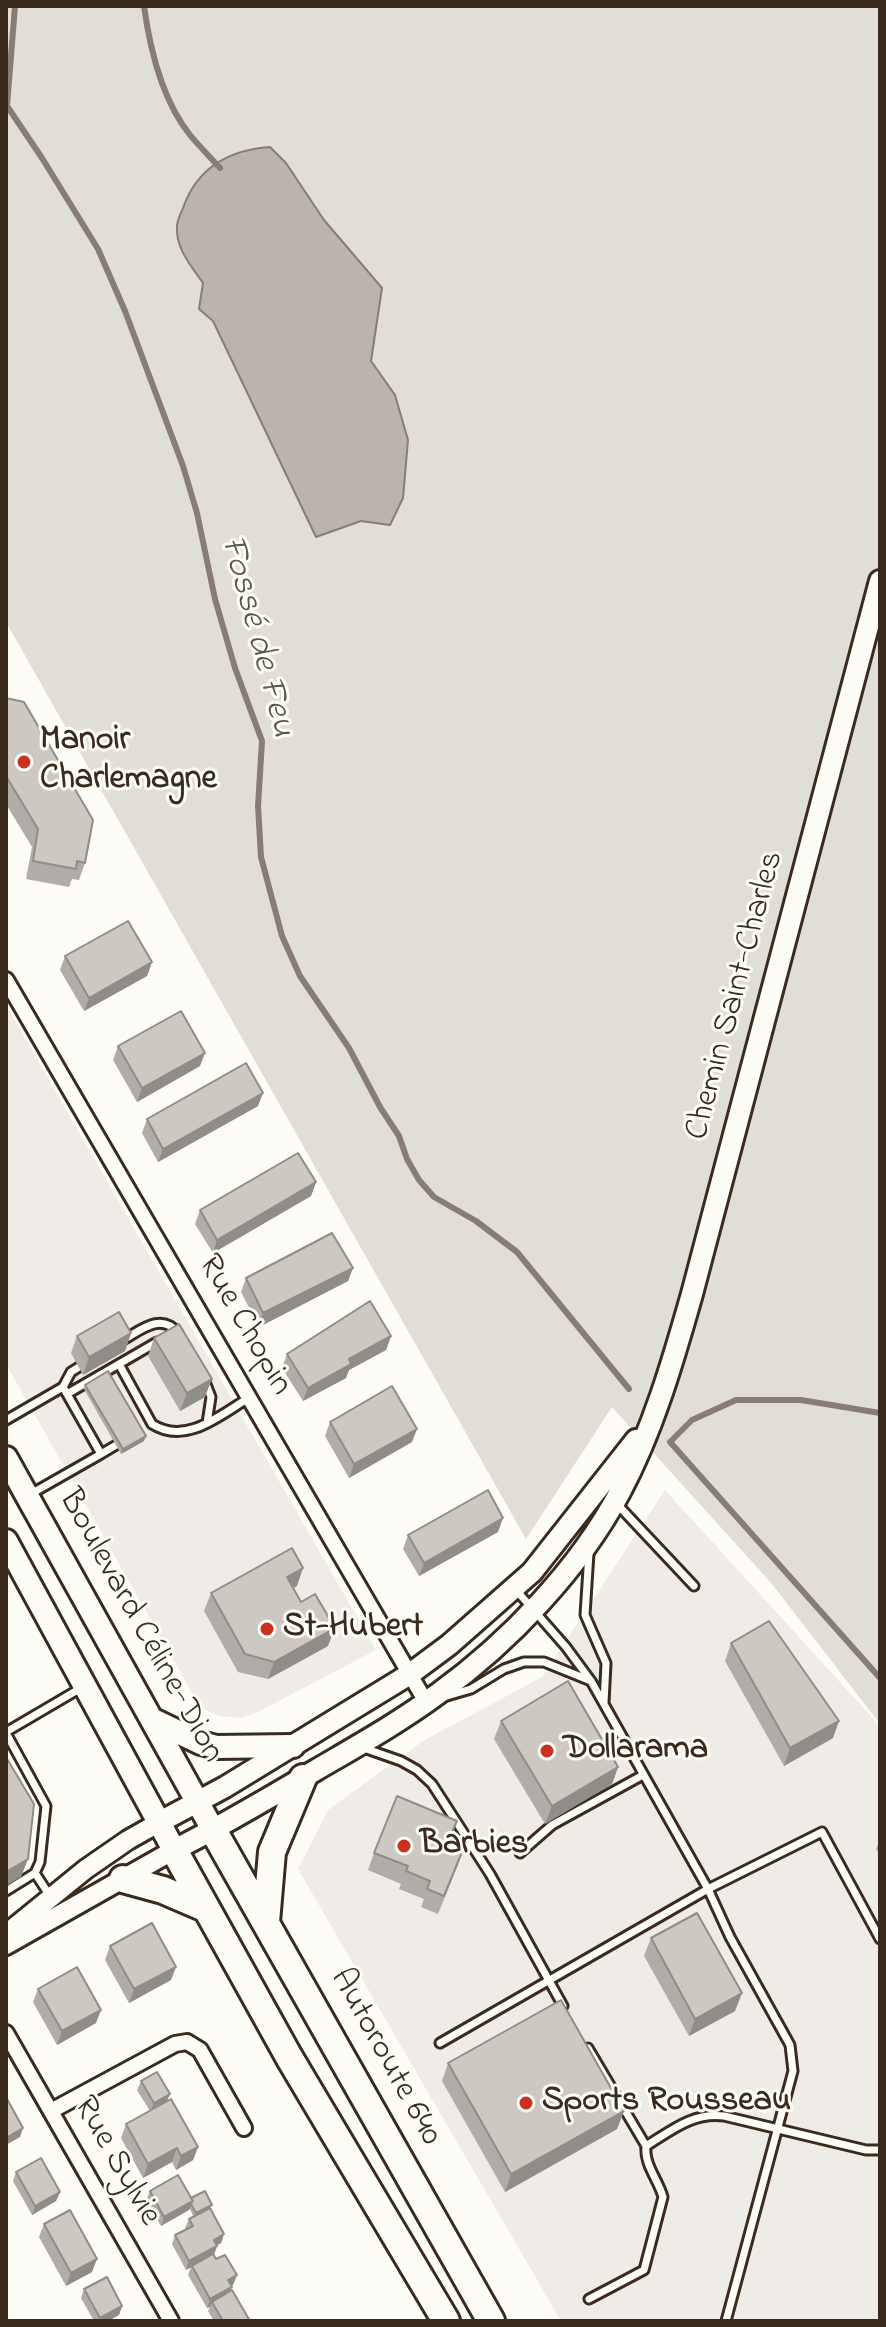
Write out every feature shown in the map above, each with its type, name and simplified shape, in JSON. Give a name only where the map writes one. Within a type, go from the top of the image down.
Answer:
[{"type":"highway","points":[[266,1922],[272,1852],[303,1778]]},
{"type":"highway","name":"Autoroute 640","points":[[213,1830],[491,2321]]},
{"type":"highway","points":[[174,1850],[289,2057],[446,2321]]},
{"type":"highway","points":[[123,1879],[163,1890],[205,1908]]},
{"type":"main road","name":"Chemin Saint-Charles","points":[[174,1850],[357,1746],[451,1684],[534,1609],[591,1539],[614,1502],[668,1376],[692,1294],[880,581]]},
{"type":"main road","name":"Chemin Saint-Charles","points":[[158,1823],[293,1746],[410,1674],[449,1645],[515,1589],[539,1563],[648,1426]]},
{"type":"main road","name":"Boulevard Céline-Dion","points":[[6,1458],[213,1830]]},
{"type":"main road","points":[[6,1541],[174,1850]]},
{"type":"main road","points":[[153,1720],[216,1747],[293,1746]]},
{"type":"street","name":"Rue Chopin","points":[[6,980],[426,1702]]},
{"type":"street","points":[[6,1934],[50,1897],[128,1840],[158,1823]]},
{"type":"street","points":[[6,1945],[174,1850]]},
{"type":"street","name":"Rue Sylvie","points":[[6,2033],[171,2321]]},
{"type":"street","points":[[51,2111],[175,2044],[193,2043],[200,2050],[244,2128]]},
{"type":"lane","points":[[120,1342],[158,1322],[169,1324],[186,1347]]},
{"type":"lane","points":[[6,1420],[119,1364],[176,1331]]},
{"type":"lane","points":[[119,1364],[152,1424],[162,1429],[193,1430],[250,1397]]},
{"type":"lane","points":[[79,1367],[71,1372],[65,1390],[101,1454]]},
{"type":"lane","points":[[200,1373],[211,1397],[207,1423]]},
{"type":"lane","points":[[139,1432],[152,1424]]},
{"type":"lane","points":[[28,1496],[128,1439]]},
{"type":"lane","points":[[599,1487],[644,1530],[694,1586]]},
{"type":"lane","points":[[591,1539],[585,1615],[606,1663],[604,1706]]},
{"type":"lane","points":[[515,1589],[591,1681],[708,1889],[730,1937],[790,2045],[793,2071],[726,2321]]},
{"type":"lane","points":[[426,1702],[471,1689],[504,1669],[524,1662],[544,1662],[591,1681]]},
{"type":"lane","points":[[6,1891],[35,1873],[40,1862],[46,1806],[6,1733],[83,1687]]},
{"type":"lane","points":[[357,1746],[401,1761],[425,1776],[439,1793],[490,1874],[564,2008]]},
{"type":"lane","points":[[520,1853],[552,1825],[643,1775]]},
{"type":"lane","points":[[440,2043],[708,1889],[822,1832],[880,1939]]},
{"type":"lane","points":[[35,1873],[50,1897]]},
{"type":"lane","points":[[586,2045],[646,2146],[645,2154],[663,2197],[644,2270],[589,2299]]},
{"type":"lane","points":[[646,2146],[693,2118],[707,2114],[866,2150],[880,2150]]},
{"type":"shaded area","points":[[6,6],[880,6],[880,1724],[772,1584],[612,1407],[526,1539],[6,622]]},
{"type":"shaded area","points":[[270,147],[286,163],[324,220],[382,288],[371,361],[395,395],[408,440],[403,498],[390,525],[361,521],[316,537],[213,321],[199,309],[203,283],[185,257],[177,234],[178,222],[189,194],[206,172],[228,157]]},
{"type":"shaded area","points":[[6,1005],[376,1650],[256,1713],[241,1718],[219,1716],[200,1707],[6,1364]]},
{"type":"shaded area","points":[[665,1490],[880,1726],[880,2321],[561,2321],[298,1869],[328,1810],[423,1741],[542,1677]]},
{"type":"building","name":"Manoir Charlemagne","points":[[6,698],[24,702],[93,820],[85,863],[77,861],[76,869],[33,861],[38,829],[6,776]]},
{"type":"building","points":[[128,921],[152,962],[89,998],[65,956]]},
{"type":"building","points":[[181,1011],[205,1053],[142,1088],[118,1046]]},
{"type":"building","points":[[246,1063],[263,1093],[163,1149],[147,1119]]},
{"type":"building","points":[[298,1153],[316,1182],[217,1240],[200,1210]]},
{"type":"building","points":[[332,1233],[353,1268],[263,1313],[246,1278]]},
{"type":"building","points":[[370,1301],[391,1336],[349,1359],[351,1364],[308,1388],[287,1354]]},
{"type":"building","points":[[119,1312],[131,1333],[89,1357],[77,1336]]},
{"type":"building","points":[[179,1324],[212,1379],[187,1393],[154,1338]]},
{"type":"building","points":[[108,1371],[146,1436],[123,1449],[85,1385]]},
{"type":"building","points":[[392,1386],[417,1429],[354,1464],[330,1422]]},
{"type":"building","points":[[488,1490],[503,1518],[424,1563],[408,1535]]},
{"type":"building","points":[[292,1548],[303,1568],[287,1577],[301,1602],[315,1594],[335,1628],[274,1662],[245,1654],[211,1593]]},
{"type":"building","points":[[769,1621],[839,1721],[790,1748],[731,1643]]},
{"type":"building","points":[[568,1681],[618,1767],[552,1806],[501,1721]]},
{"type":"building","points":[[6,1757],[34,1804],[28,1859],[6,1872]]},
{"type":"building","points":[[397,1796],[457,1821],[448,1841],[464,1847],[444,1896],[427,1889],[430,1881],[406,1871],[408,1866],[374,1853]]},
{"type":"building","points":[[697,1913],[742,1993],[695,2019],[651,1938]]},
{"type":"building","points":[[152,1923],[176,1967],[134,1989],[110,1946]]},
{"type":"building","points":[[77,1967],[101,2010],[62,2031],[38,1989]]},
{"type":"building","points":[[561,2000],[624,2111],[511,2174],[448,2063]]},
{"type":"building","points":[[157,2072],[170,2094],[154,2103],[141,2081]]},
{"type":"building","points":[[6,2097],[23,2128],[6,2138]]},
{"type":"building","points":[[171,2099],[198,2147],[181,2156],[177,2148],[148,2164],[126,2124]]},
{"type":"building","points":[[41,2158],[60,2192],[35,2206],[16,2172]]},
{"type":"building","points":[[178,2175],[193,2201],[164,2217],[150,2191]]},
{"type":"building","points":[[205,2191],[212,2205],[196,2213],[191,2198]]},
{"type":"building","points":[[210,2208],[224,2234],[214,2240],[217,2246],[189,2261],[175,2235],[193,2226],[189,2219]]},
{"type":"building","points":[[70,2210],[97,2259],[71,2273],[44,2224]]},
{"type":"building","points":[[213,2254],[216,2259],[225,2255],[237,2275],[228,2280],[232,2287],[210,2299],[192,2266]]},
{"type":"building","points":[[107,2277],[122,2306],[100,2318],[84,2289]]},
{"type":"building","points":[[232,2290],[250,2321],[223,2321],[212,2302]]},
{"type":"waterway","name":"Fossé de Feu","points":[[15,6],[7,106],[98,249],[125,311],[183,466],[197,513],[215,599],[235,668],[262,741],[258,806],[261,857],[282,936],[300,976],[349,1048],[399,1136],[419,1180],[434,1197],[476,1221],[517,1252],[629,1389]]},
{"type":"waterway","points":[[144,6],[154,57],[172,106],[190,135],[220,168]]},
{"type":"waterway","name":"Fossé de Feu","points":[[880,1413],[801,1400],[736,1400],[692,1420],[670,1442],[880,1678]]},
{"type":"place","name":"Manoir Charlemagne","points":[[24,762]]},
{"type":"place","name":"St-Hubert","points":[[267,1629]]},
{"type":"place","name":"Dollarama","points":[[547,1751]]},
{"type":"place","name":"Barbies","points":[[404,1846]]},
{"type":"place","name":"Sports Rousseau","points":[[526,2103]]}]
